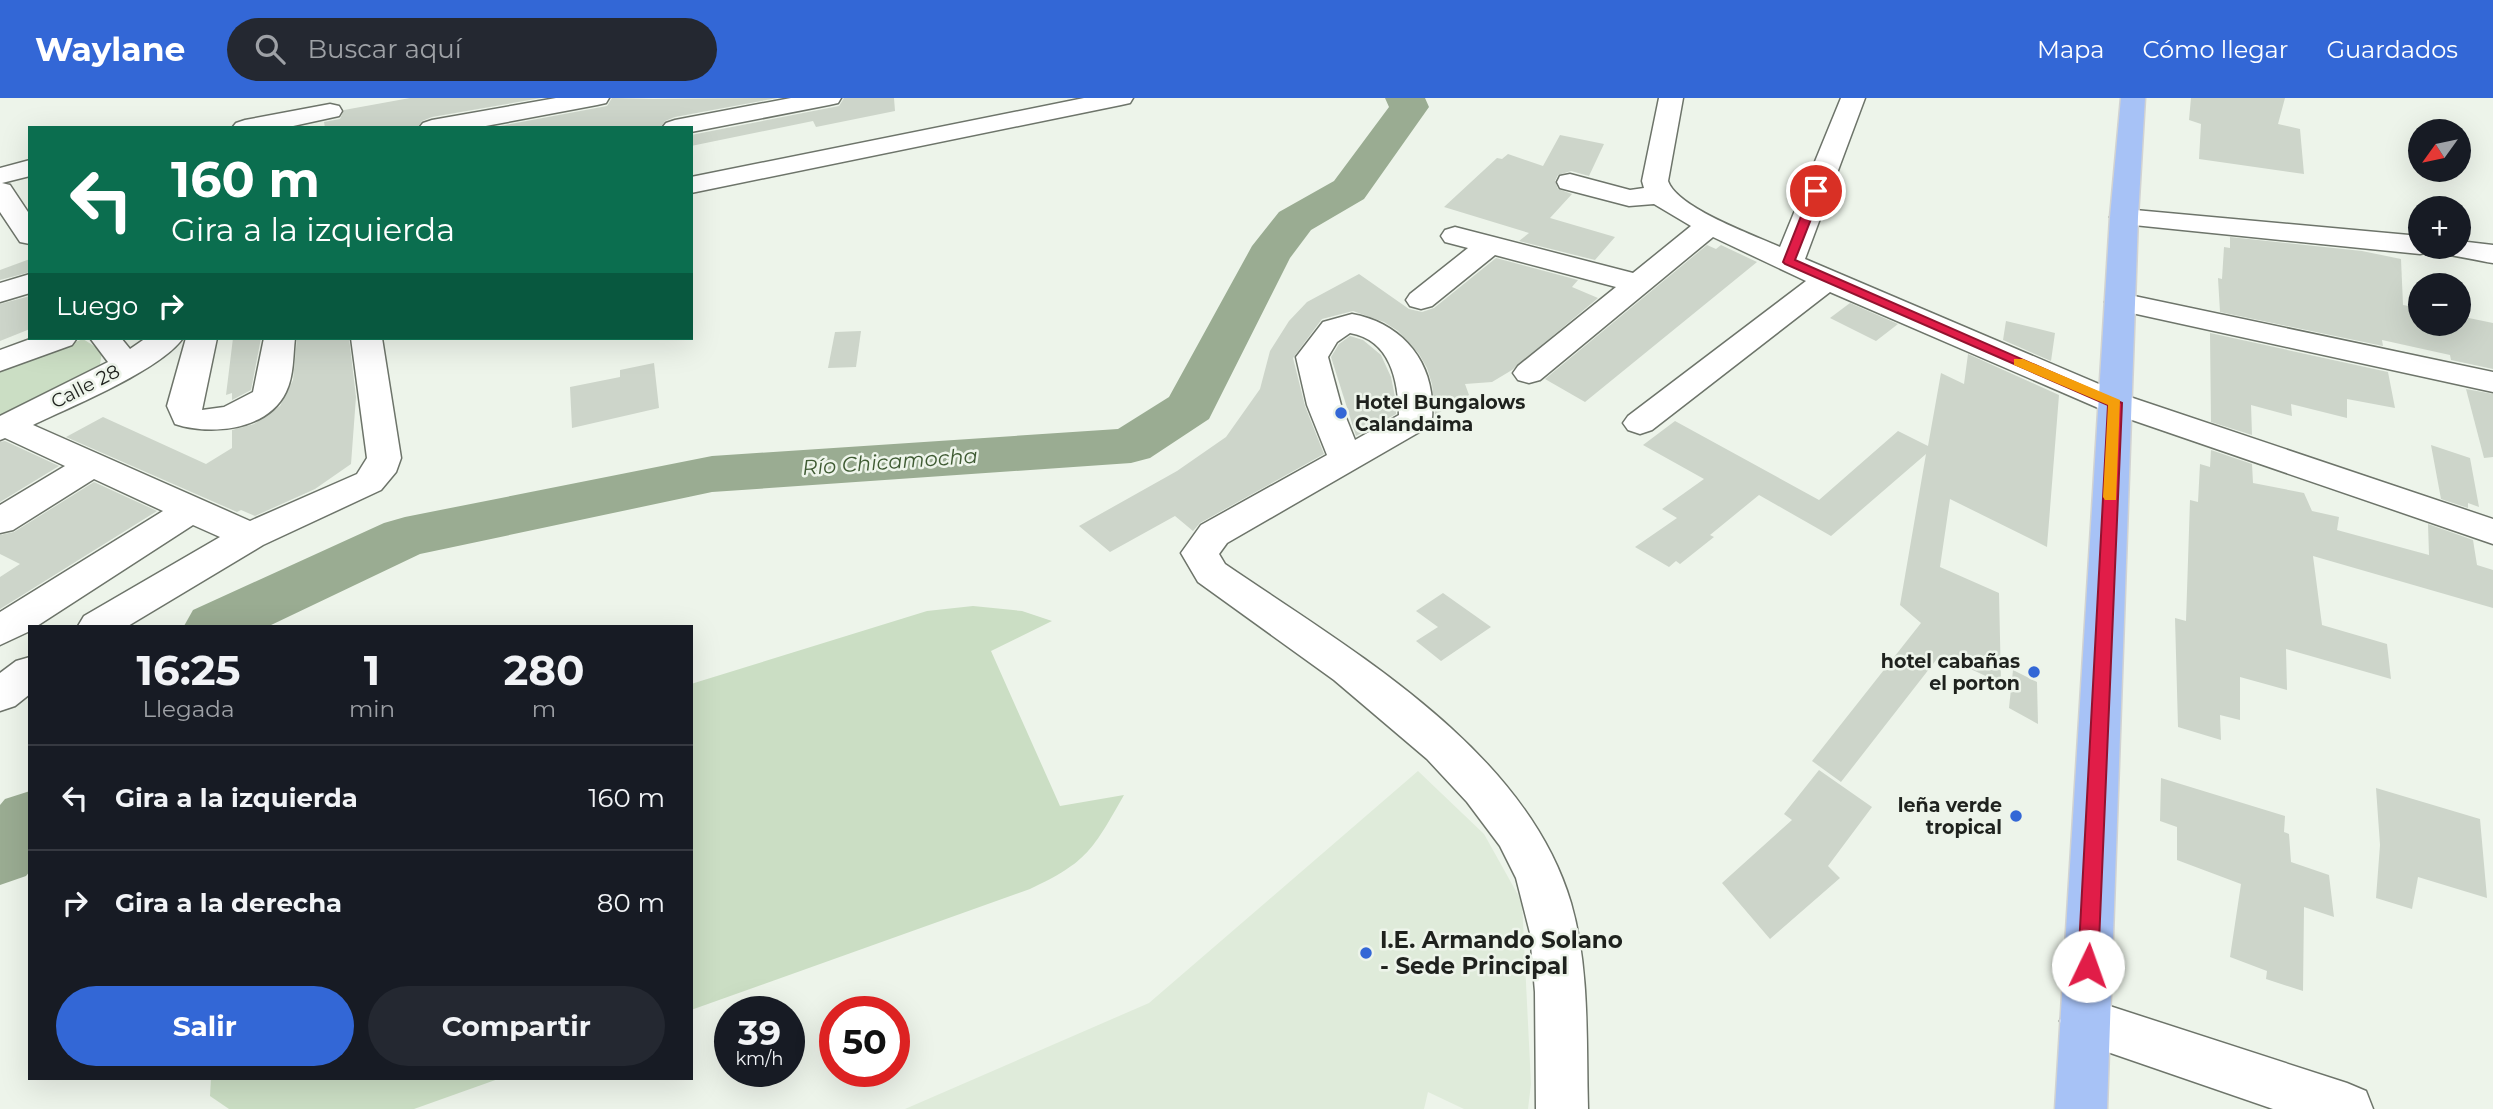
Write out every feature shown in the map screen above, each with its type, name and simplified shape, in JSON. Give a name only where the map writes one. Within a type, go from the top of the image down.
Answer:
[{"type":"main road","points":[[2081,1109],[2124,217],[2133,98]]},
{"type":"street","points":[[444,126],[597,98]]},
{"type":"street","points":[[688,126],[781,112],[830,98]]},
{"type":"street","points":[[693,185],[1121,98]]},
{"type":"street","points":[[1618,227],[1656,181],[1671,98]]},
{"type":"street","points":[[1789,262],[1853,98]]},
{"type":"street","points":[[253,126],[334,107]]},
{"type":"street","points":[[0,176],[28,169]]},
{"type":"street","points":[[1570,182],[1644,197],[1827,280],[2115,403],[2493,532]]},
{"type":"street","points":[[0,191],[19,236]]},
{"type":"street","points":[[2124,217],[2408,244]]},
{"type":"street","points":[[1529,373],[1710,225]]},
{"type":"street","points":[[1455,236],[1640,284]]},
{"type":"street","points":[[1422,300],[1490,245]]},
{"type":"street","points":[[2471,251],[2493,254]]},
{"type":"street","points":[[1640,423],[1827,280]]},
{"type":"street","points":[[0,293],[28,284]]},
{"type":"street","points":[[2120,302],[2493,382]]},
{"type":"street","points":[[0,361],[56,340]]},
{"type":"street","points":[[107,340],[127,365]]},
{"type":"street","name":"Calle 28","points":[[3,427],[127,365],[164,340]]},
{"type":"street","points":[[200,340],[184,406],[187,417],[208,421],[245,411],[266,398],[272,384],[279,340]]},
{"type":"street","points":[[100,625],[250,536],[349,493],[369,482],[379,472],[384,458],[367,340]]},
{"type":"street","points":[[3,427],[94,464],[250,536]]},
{"type":"street","points":[[1345,458],[1214,534],[1200,553],[1211,573],[1371,687],[1452,758],[1505,813],[1538,876],[1555,938],[1562,1109]]},
{"type":"street","points":[[0,521],[94,464]]},
{"type":"street","points":[[0,631],[192,509]]},
{"type":"street","points":[[0,695],[28,674]]},
{"type":"street","points":[[2085,1021],[2347,1109]]},
{"type":"shaded area","points":[[80,340],[102,351],[100,365],[0,420],[0,371]]},
{"type":"shaded area","points":[[973,606],[1022,611],[1052,621],[991,651],[1060,806],[1124,795],[1096,841],[1077,862],[1030,889],[730,996],[714,996],[714,1002],[693,1009],[693,683],[927,611]]},
{"type":"shaded area","name":"I.E. Armando Solano - Sede Principal","points":[[1418,771],[1484,834],[1522,902],[1531,1084],[1528,1109],[1464,1109],[1428,1092],[1424,1109],[905,1109],[1149,1003]]},
{"type":"shaded area","points":[[211,1080],[495,1080],[414,1109],[229,1109],[210,1096]]},
{"type":"building","points":[[410,98],[541,98],[432,117],[422,121],[418,126],[325,126],[324,122],[340,119],[344,110]]},
{"type":"building","points":[[612,98],[777,98],[675,117],[665,121],[661,126],[501,126],[607,106]]},
{"type":"building","points":[[844,98],[894,98],[895,111],[816,127],[813,121],[693,146],[693,135],[839,106]]},
{"type":"building","points":[[2191,98],[2285,98],[2278,124],[2300,129],[2304,174],[2199,159],[2201,124],[2189,120]]},
{"type":"building","points":[[1560,135],[1604,144],[1589,176],[1571,171],[1558,175],[1555,181],[1558,189],[1572,194],[1550,218],[1615,237],[1595,260],[1519,241],[1529,233],[1444,207],[1497,158],[1502,159],[1508,154],[1543,166]]},
{"type":"building","points":[[2230,237],[2362,251],[2401,259],[2403,305],[2408,306],[2408,336],[2471,336],[2471,318],[2493,323],[2493,369],[2451,360],[2450,355],[2382,340],[2383,346],[2220,312],[2218,278],[2222,279],[2224,247],[2230,248]]},
{"type":"building","points":[[1707,245],[1716,249],[1721,245],[1757,262],[1585,402],[1545,379]]},
{"type":"building","points":[[1496,258],[1578,280],[1572,287],[1598,298],[1512,370],[1492,382],[1465,384],[1469,395],[1435,415],[1432,384],[1427,368],[1419,354],[1398,331],[1384,322],[1353,311],[1322,319],[1293,358],[1305,406],[1324,454],[1200,523],[1193,531],[1175,516],[1110,552],[1079,526],[1177,471],[1226,437],[1260,389],[1270,351],[1289,321],[1307,302],[1359,274],[1409,309],[1422,312],[1434,308]]},
{"type":"building","points":[[28,260],[28,273],[0,280],[0,270]]},
{"type":"building","points":[[28,297],[28,330],[0,341],[0,304]]},
{"type":"building","points":[[1850,303],[1898,324],[1876,341],[1830,318]]},
{"type":"building","points":[[2006,321],[2055,333],[2051,361],[2003,340]]},
{"type":"building","points":[[861,331],[856,367],[828,368],[835,332]]},
{"type":"building","points":[[2210,333],[2388,372],[2395,408],[2347,399],[2347,418],[2291,404],[2292,416],[2251,405],[2252,435],[2211,422]]},
{"type":"building","points":[[1350,336],[1363,340],[1381,355],[1391,377],[1396,402],[1396,414],[1356,436],[1331,357],[1339,344]]},
{"type":"building","points":[[233,340],[261,340],[251,390],[232,400],[232,393],[226,395]]},
{"type":"building","points":[[297,340],[349,340],[356,397],[351,464],[315,489],[255,516],[241,510],[237,512],[66,437],[103,417],[206,464],[232,448],[232,430],[254,424],[280,406],[293,380]]},
{"type":"building","points":[[1968,354],[2059,395],[2047,547],[1950,499],[1940,567],[1999,593],[2001,683],[1940,655],[1841,782],[1812,761],[1921,623],[1900,605],[1926,454],[1831,536],[1759,495],[1710,535],[1714,537],[1680,564],[1676,561],[1669,567],[1635,547],[1677,518],[1662,509],[1704,479],[1643,445],[1675,421],[1819,500],[1898,431],[1928,446],[1941,373],[1964,384]]},
{"type":"building","points":[[654,363],[659,408],[572,428],[570,387],[620,377],[620,370]]},
{"type":"building","points":[[2466,389],[2493,394],[2493,457],[2484,458]]},
{"type":"building","points":[[5,441],[59,466],[0,502],[0,442]]},
{"type":"building","points":[[2431,445],[2470,458],[2479,507],[2468,503],[2468,508],[2441,499]]},
{"type":"building","points":[[2211,450],[2252,464],[2253,483],[2304,493],[2312,511],[2339,517],[2337,530],[2429,555],[2428,524],[2473,540],[2477,565],[2493,570],[2493,608],[2313,556],[2322,625],[2387,644],[2391,679],[2286,649],[2287,690],[2240,677],[2240,720],[2220,715],[2221,740],[2178,727],[2175,618],[2186,621],[2190,500],[2198,502],[2200,464],[2210,467]]},
{"type":"building","points":[[94,482],[157,511],[0,609],[0,577],[20,564],[0,554],[0,535],[14,532]]},
{"type":"building","points":[[1443,593],[1491,627],[1441,661],[1416,641],[1438,627],[1416,611]]},
{"type":"building","points":[[2013,670],[2037,682],[2038,724],[2009,708]]},
{"type":"building","points":[[1819,770],[1872,807],[1828,866],[1840,878],[1770,939],[1722,883],[1792,820],[1784,814]]},
{"type":"building","points":[[2161,778],[2285,816],[2284,832],[2289,834],[2291,862],[2329,875],[2334,917],[2304,907],[2303,991],[2266,979],[2267,971],[2230,957],[2241,884],[2177,860],[2177,827],[2160,821]]},
{"type":"building","points":[[2376,788],[2480,819],[2487,898],[2418,877],[2412,909],[2376,898],[2380,845]]},
{"type":"waterway","name":"Río Chicamocha","points":[[217,625],[405,537],[712,474],[1131,446],[1190,407],[1268,256],[1295,221],[1349,190],[1409,107],[1405,98]]},
{"type":"waterway","name":"Río Chicamocha","points":[[0,854],[28,822]]},
{"type":"slow traffic","points":[[2019,362],[2115,403],[2111,497]]},
{"type":"place","name":"Hotel Bungalows Calandaima","points":[[1341,413]]},
{"type":"place","name":"hotel cabañas el porton","points":[[2034,672]]},
{"type":"place","name":"leña verde tropical","points":[[2016,816]]},
{"type":"place","name":"I.E. Armando Solano - Sede Principal","points":[[1366,953]]},
{"type":"route","points":[[1816,191],[1789,262],[2115,403],[2088,966]]}]
